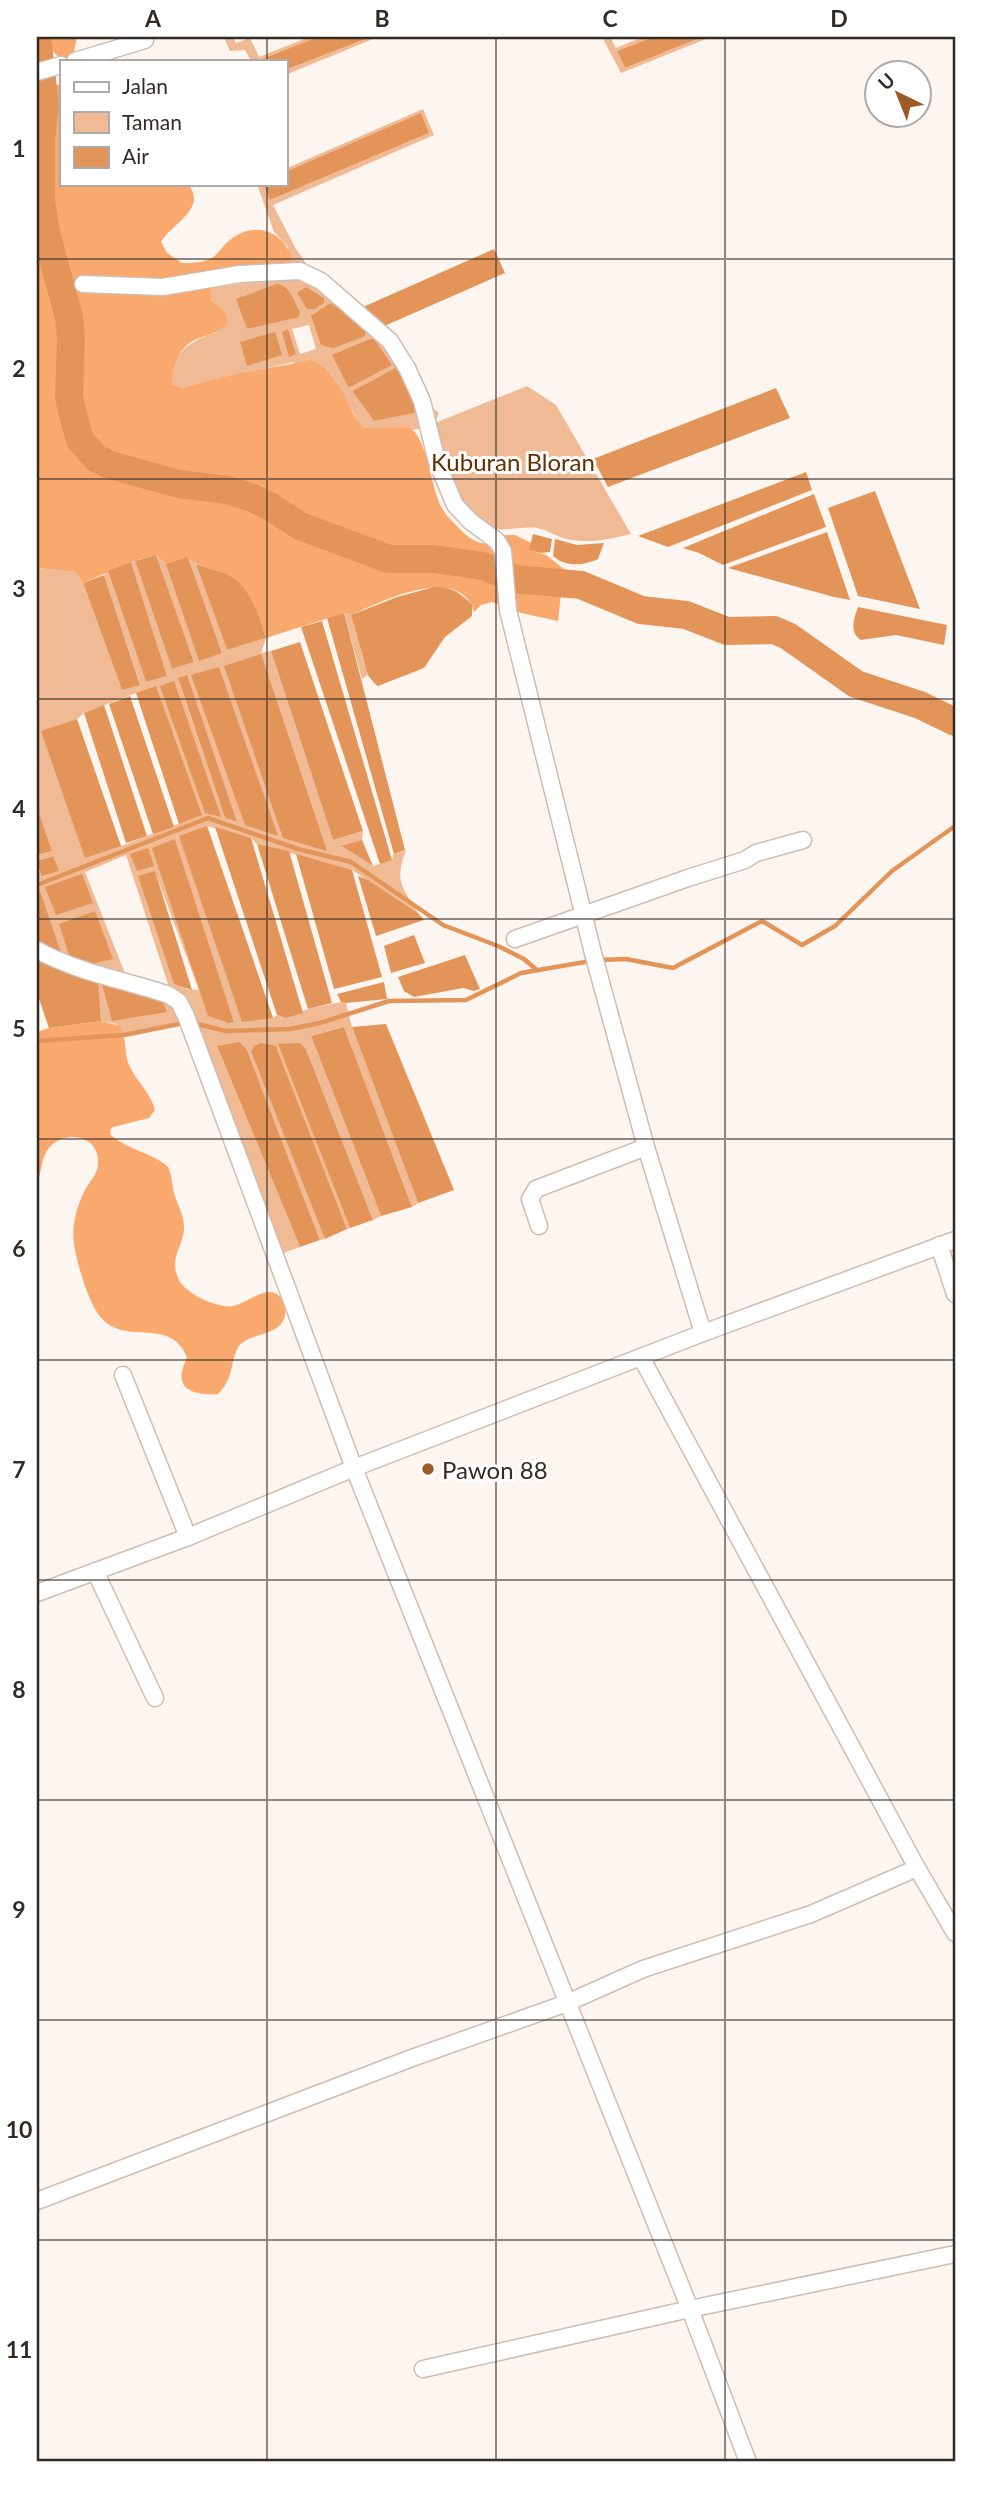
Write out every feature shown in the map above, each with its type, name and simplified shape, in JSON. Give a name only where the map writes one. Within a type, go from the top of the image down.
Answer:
[{"type":"street","points":[[78,60],[145,40]]},
{"type":"street","points":[[83,284],[163,287],[240,274],[300,271],[321,281],[390,341],[407,368],[422,401],[437,462],[454,505],[497,541],[503,551],[508,610],[584,915],[646,1147],[703,1333]]},
{"type":"street","points":[[515,939],[745,860],[756,853],[803,840]]},
{"type":"street","points":[[37,950],[57,961],[96,975],[172,997],[179,1002],[188,1021],[354,1468],[690,2309],[748,2462]]},
{"type":"street","points":[[539,1226],[530,1199],[536,1189],[646,1147]]},
{"type":"street","points":[[37,1593],[188,1537],[354,1468],[703,1333],[955,1240]]},
{"type":"street","points":[[939,1245],[955,1294]]},
{"type":"street","points":[[641,1357],[917,1868],[955,1933]]},
{"type":"street","points":[[123,1375],[188,1537]]},
{"type":"street","points":[[95,1571],[155,1698]]},
{"type":"street","points":[[37,2201],[412,2058],[568,2003],[643,1969],[811,1913],[917,1868]]},
{"type":"street","points":[[423,2369],[690,2309],[955,2254]]},
{"type":"green space","points":[[224,37],[233,37],[236,43],[250,38],[259,57],[309,37],[318,37],[263,60],[250,60],[245,50],[230,51]]},
{"type":"green space","points":[[371,37],[378,37],[287,74],[287,69]]},
{"type":"green space","points":[[602,37],[610,37],[616,48],[643,37],[653,37],[617,51],[625,68],[702,37],[711,37],[621,73]]},
{"type":"green space","name":"Kuburan Bloran","points":[[423,109],[434,135],[273,205],[296,249],[310,269],[407,359],[434,409],[439,413],[435,423],[527,386],[556,405],[631,534],[583,541],[563,538],[537,528],[489,528],[478,522],[459,499],[434,424],[414,430],[409,427],[363,429],[348,404],[293,362],[182,388],[174,388],[171,385],[178,356],[190,344],[217,332],[224,311],[211,299],[211,291],[215,287],[239,284],[289,248],[274,232],[258,186],[264,186],[270,200],[429,133],[420,114],[287,171],[287,168]],"holes":[[[276,284],[299,316],[247,329],[237,299]],[[309,325],[316,349],[300,354],[292,329]],[[395,368],[419,409],[374,421],[352,391]]]},
{"type":"green space","points":[[156,555],[166,564],[222,653],[188,557],[196,564],[227,650],[266,638],[261,653],[271,651],[333,840],[363,831],[362,840],[342,847],[373,866],[391,860],[394,854],[406,850],[400,877],[418,913],[352,870],[257,844],[251,838],[207,826],[273,1018],[277,1015],[286,1018],[308,1009],[346,1003],[352,1027],[418,1203],[412,1207],[344,1027],[311,1036],[381,1216],[373,1220],[306,1049],[279,1044],[350,1228],[347,1229],[276,1046],[325,1239],[320,1240],[247,1050],[217,1046],[300,1247],[272,1257],[193,1043],[204,1036],[197,1023],[173,1024],[124,1035],[116,1024],[101,1021],[97,982],[37,959],[37,864],[41,876],[53,856],[37,861],[37,855],[52,851],[37,807],[37,568],[75,572],[83,583],[122,690],[140,684],[104,575],[108,571],[146,682],[167,676],[131,562],[135,561],[172,669],[194,662]],"holes":[[[178,679],[236,822],[225,818]],[[136,693],[201,815],[121,846],[42,731],[77,719],[84,713]],[[174,839],[175,839],[234,1022],[221,1021]],[[126,855],[169,987],[126,976],[85,872]],[[155,872],[199,990],[186,989],[138,876]]]},
{"type":"green space","points":[[344,613],[351,615],[368,675],[362,679]]},
{"type":"shaded area","points":[[37,37],[77,37],[73,56],[62,60],[49,48],[37,43]]},
{"type":"shaded area","points":[[60,84],[60,186],[189,186],[194,201],[191,208],[161,242],[167,253],[182,263],[204,261],[213,257],[227,242],[249,231],[258,230],[275,235],[288,249],[292,259],[273,277],[229,283],[211,291],[211,299],[224,311],[226,323],[223,328],[193,341],[183,349],[174,366],[172,385],[182,388],[237,374],[312,360],[326,369],[363,428],[409,427],[415,432],[424,450],[441,506],[465,534],[475,541],[487,544],[506,535],[515,535],[531,543],[530,550],[546,555],[564,569],[558,621],[521,613],[492,602],[481,605],[474,612],[466,597],[453,590],[437,588],[399,595],[351,615],[344,613],[266,638],[252,604],[236,581],[188,558],[166,564],[156,555],[131,562],[83,583],[75,572],[37,568],[37,116],[45,106],[42,92],[50,86]]},
{"type":"shaded area","points":[[101,1021],[120,1026],[129,1065],[155,1110],[149,1118],[110,1130],[117,1140],[168,1167],[184,1224],[175,1259],[179,1280],[188,1290],[211,1303],[234,1306],[269,1292],[278,1295],[284,1304],[285,1315],[281,1324],[238,1347],[231,1373],[218,1394],[197,1393],[184,1385],[182,1374],[187,1357],[179,1344],[169,1337],[157,1334],[119,1329],[108,1324],[94,1307],[80,1270],[73,1237],[79,1204],[98,1168],[97,1154],[88,1141],[72,1137],[56,1142],[44,1156],[37,1183],[37,1032]]},
{"type":"water","points":[[318,37],[371,37],[287,69],[287,60],[260,60]]},
{"type":"water","points":[[653,37],[702,37],[625,68],[617,51]]},
{"type":"water","points":[[421,113],[429,133],[270,200],[264,186],[287,186],[287,171]]},
{"type":"water","points":[[494,249],[505,273],[382,327],[363,307]]},
{"type":"water","points":[[276,284],[285,287],[291,294],[300,312],[299,317],[247,329],[236,299]]},
{"type":"water","points":[[306,287],[324,298],[324,303],[314,309],[307,309],[297,293]]},
{"type":"water","points":[[330,303],[343,310],[365,331],[365,336],[334,348],[321,345],[311,316]]},
{"type":"water","points":[[288,329],[296,354],[289,357],[282,332]]},
{"type":"water","points":[[275,332],[282,355],[247,366],[240,342]]},
{"type":"water","points":[[374,339],[392,365],[350,387],[332,355]]},
{"type":"water","points":[[395,368],[419,409],[418,412],[374,421],[352,391]]},
{"type":"water","points":[[776,388],[790,418],[608,487],[593,459]]},
{"type":"water","points":[[806,472],[812,490],[668,547],[638,536]]},
{"type":"water","points":[[875,491],[920,609],[858,596],[828,508]]},
{"type":"water","points":[[814,494],[826,527],[723,565],[683,548]]},
{"type":"water","points":[[827,532],[850,600],[728,568]]},
{"type":"water","points":[[533,534],[552,539],[550,552],[529,550]]},
{"type":"water","points":[[555,539],[577,545],[604,543],[598,559],[574,564],[553,556]]},
{"type":"water","points":[[156,555],[194,662],[172,669],[135,561]]},
{"type":"water","points":[[188,557],[222,653],[199,661],[166,564]]},
{"type":"water","points":[[131,562],[167,676],[146,682],[108,571]]},
{"type":"water","points":[[196,564],[228,575],[243,586],[253,602],[266,638],[227,650]]},
{"type":"water","points":[[104,575],[140,685],[122,690],[83,583]]},
{"type":"water","points":[[434,587],[451,589],[460,594],[472,605],[472,616],[445,637],[424,668],[378,686],[368,675],[351,615],[397,597]]},
{"type":"water","points":[[858,607],[947,625],[944,645],[896,635],[861,640],[854,629]]},
{"type":"water","points":[[344,613],[405,850],[394,854],[327,618]]},
{"type":"water","points":[[322,621],[392,860],[380,864],[301,627]]},
{"type":"water","points":[[300,642],[363,831],[333,840],[271,651]]},
{"type":"water","points":[[261,654],[327,851],[283,838],[224,666]]},
{"type":"water","points":[[219,667],[278,836],[245,825],[191,675]]},
{"type":"water","points":[[187,675],[237,822],[225,818],[178,678]]},
{"type":"water","points":[[174,681],[221,817],[205,813],[160,686]]},
{"type":"water","points":[[156,686],[202,815],[179,824],[136,693]]},
{"type":"water","points":[[130,696],[174,827],[153,834],[109,704]]},
{"type":"water","points":[[104,705],[147,836],[126,843],[84,713]]},
{"type":"water","points":[[77,719],[121,846],[85,858],[41,731]]},
{"type":"water","points":[[37,807],[52,851],[37,855]]},
{"type":"water","points":[[207,826],[273,1018],[242,1022],[179,836]]},
{"type":"water","points":[[215,827],[251,838],[303,1013],[286,1018],[277,1015]]},
{"type":"water","points":[[175,839],[234,1022],[208,1016],[152,848]]},
{"type":"water","points":[[362,840],[373,866],[341,846]]},
{"type":"water","points":[[257,844],[289,851],[332,1003],[308,1009]]},
{"type":"water","points":[[148,848],[154,866],[137,871],[130,854]]},
{"type":"water","points":[[296,854],[352,870],[382,977],[334,989]]},
{"type":"water","points":[[53,856],[59,871],[41,876],[37,861]]},
{"type":"water","points":[[155,871],[192,990],[174,984],[138,876]]},
{"type":"water","points":[[82,874],[93,903],[56,915],[45,887]]},
{"type":"water","points":[[358,876],[418,913],[424,920],[376,936]]},
{"type":"water","points":[[40,891],[62,956],[37,943],[37,892]]},
{"type":"water","points":[[95,911],[113,959],[92,964],[69,955],[59,924]]},
{"type":"water","points":[[414,935],[425,963],[391,973],[384,946]]},
{"type":"water","points":[[465,955],[480,989],[474,991],[463,988],[414,997],[404,991],[398,977]]},
{"type":"water","points":[[37,959],[98,982],[101,1021],[49,1028],[37,993]]},
{"type":"water","points":[[384,982],[387,999],[346,1003],[341,1002],[337,994]]},
{"type":"water","points":[[102,984],[157,998],[163,1002],[167,1012],[112,1021]]},
{"type":"water","points":[[386,1024],[454,1190],[418,1203],[352,1027]]},
{"type":"water","points":[[344,1027],[412,1207],[381,1216],[311,1036]]},
{"type":"water","points":[[239,1042],[247,1050],[320,1240],[300,1247],[217,1046]]},
{"type":"water","points":[[261,1043],[276,1046],[347,1229],[325,1239],[251,1051]]},
{"type":"water","points":[[300,1043],[306,1049],[373,1220],[350,1228],[278,1044]]},
{"type":"waterway","points":[[37,37],[45,106],[41,139],[41,201],[46,233],[69,317],[69,397],[80,440],[96,458],[110,465],[179,484],[228,490],[252,498],[300,526],[389,559],[434,559],[483,566],[515,579],[581,585],[641,610],[686,615],[727,631],[774,630],[788,636],[856,684],[920,705],[955,722]]},
{"type":"waterway","points":[[37,885],[208,818],[298,849],[351,862],[443,925],[498,946],[524,959],[537,970]]},
{"type":"waterway","points":[[600,960],[626,959],[673,968],[762,921],[802,945],[835,926],[892,871],[955,826]]},
{"type":"waterway","points":[[193,1023],[226,1031],[290,1029],[320,1023],[389,1001],[466,1000],[521,973],[591,961]]},
{"type":"waterway","points":[[37,1041],[124,1035],[184,1023]]},
{"type":"place","name":"Pawon 88","points":[[428,1469]]}]
